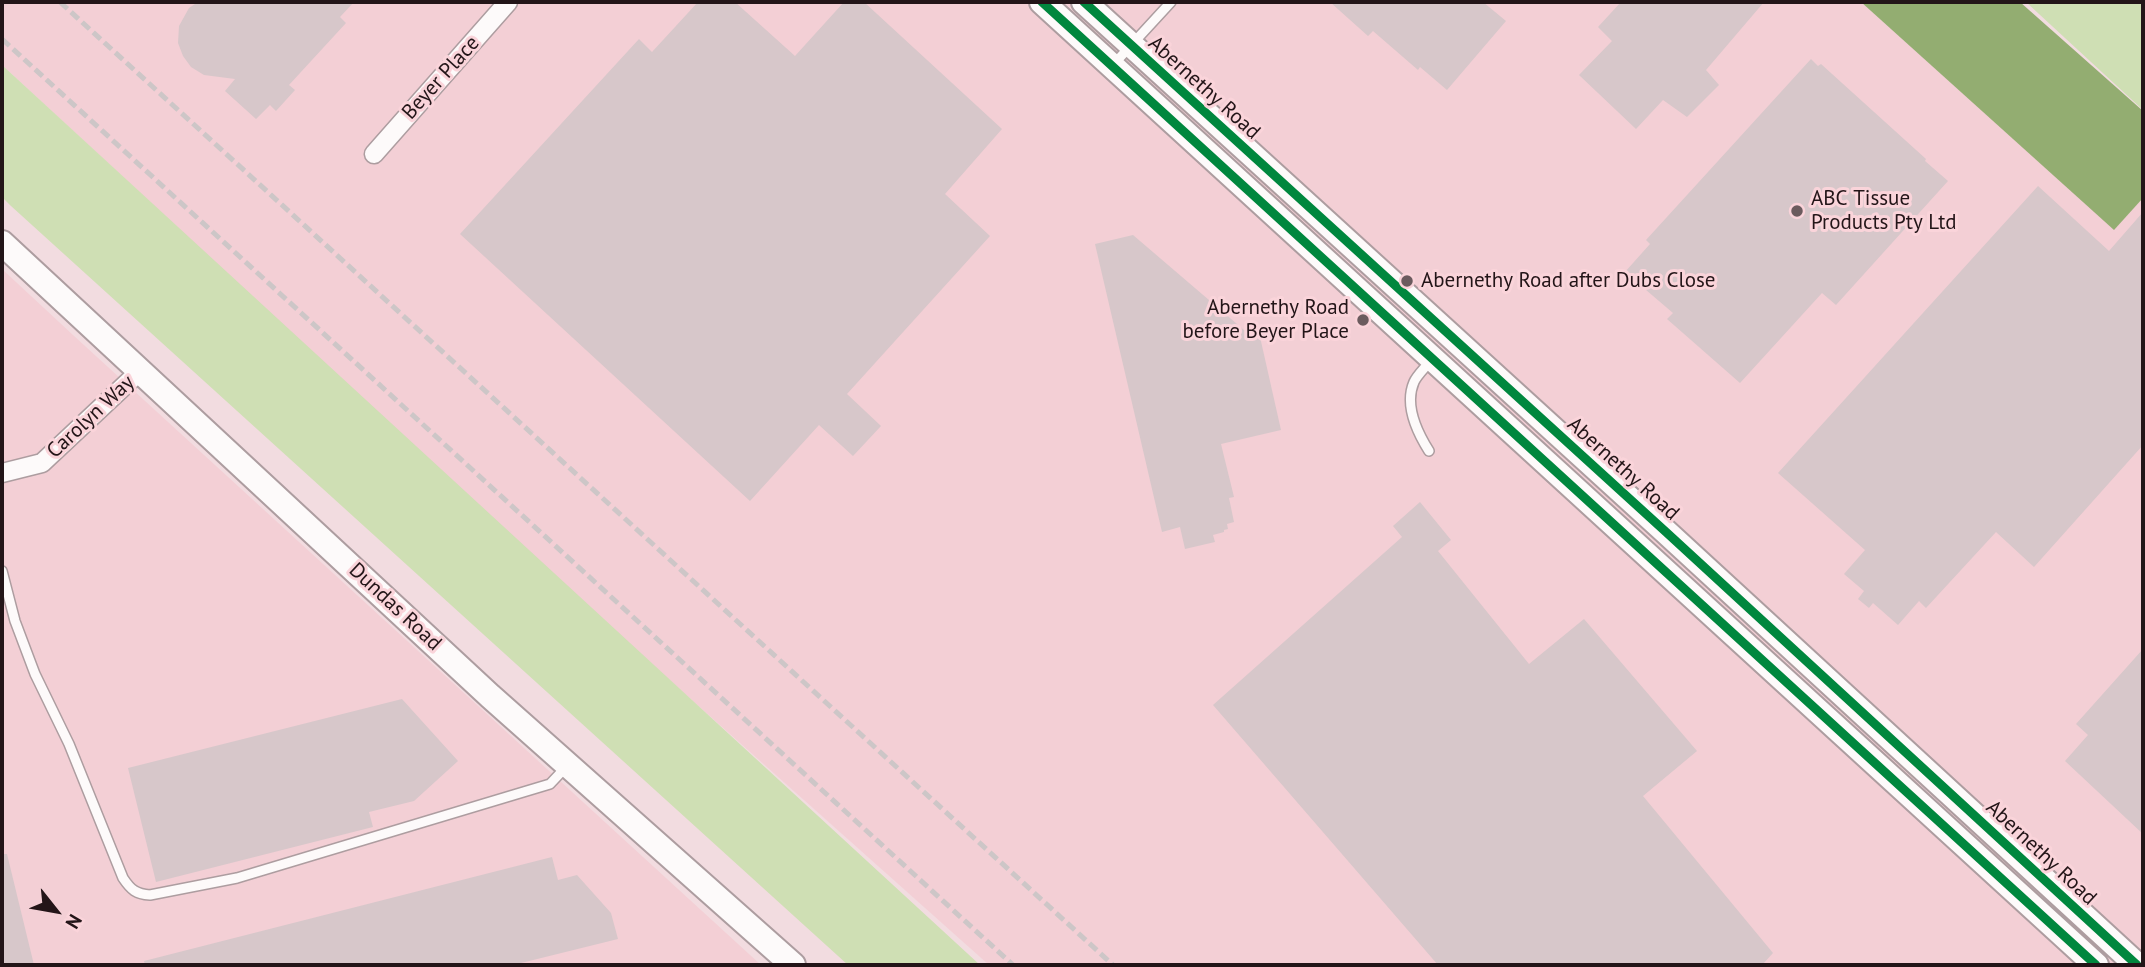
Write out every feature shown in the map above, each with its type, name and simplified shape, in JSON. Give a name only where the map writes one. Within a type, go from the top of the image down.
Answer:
[{"type":"main road","points":[[1042,2],[2096,965]]},
{"type":"main road","name":"Abernethy Road","points":[[1084,2],[2137,965]]},
{"type":"main road","name":"Dundas Road","points":[[2,243],[490,696],[793,965]]},
{"type":"main road","points":[[1470,394],[1492,373]]},
{"type":"main road","points":[[1918,802],[1937,782]]},
{"type":"street","name":"Beyer Place","points":[[373,154],[508,2]]},
{"type":"street","name":"Carolyn Way","points":[[2,473],[42,464],[140,371]]},
{"type":"lane","points":[[1111,66],[1171,2]]},
{"type":"lane","points":[[1429,451],[1417,431],[1411,407],[1413,383],[1432,359]]},
{"type":"lane","points":[[2,571],[15,621],[35,674],[69,744],[123,878],[133,891],[140,894],[150,895],[237,878],[372,839],[550,784],[568,765]]},
{"type":"shaded area","points":[[2,2],[1861,2],[2114,229],[2143,198],[2143,965],[989,965],[537,562],[2,65]]},
{"type":"shaded area","points":[[1861,2],[2020,2],[2143,111],[2143,198],[2114,230]]},
{"type":"shaded area","points":[[2026,2],[2143,2],[2143,110]]},
{"type":"shaded area","points":[[2,65],[980,965],[848,965],[11,206],[2,197]]},
{"type":"shaded area","points":[[2,269],[73,335],[761,965],[2,965]]},
{"type":"building","points":[[198,2],[354,2],[340,17],[346,23],[289,85],[295,90],[276,111],[270,105],[256,119],[225,91],[235,79],[204,75],[191,67],[183,56],[178,43],[179,26],[189,8]]},
{"type":"building","points":[[698,2],[735,2],[795,56],[844,2],[864,2],[1002,129],[945,194],[990,236],[847,394],[881,426],[853,456],[819,425],[750,501],[460,234],[639,39],[652,52]]},
{"type":"building","points":[[1330,2],[1483,2],[1506,21],[1447,90],[1420,67],[1418,70],[1373,31],[1368,36]]},
{"type":"building","points":[[1621,2],[1764,2],[1706,70],[1719,85],[1687,117],[1663,100],[1636,129],[1579,75],[1612,41],[1598,27]]},
{"type":"building","name":"ABC Tissue Products Pty Ltd","points":[[1811,59],[1818,66],[1821,64],[1948,181],[1836,305],[1822,293],[1740,383],[1667,319],[1673,313],[1625,272],[1650,244],[1646,240]]},
{"type":"building","points":[[2038,186],[2109,251],[2143,212],[2143,445],[2034,567],[1996,532],[1926,608],[1919,601],[1898,625],[1873,603],[1869,608],[1858,599],[1864,591],[1844,574],[1865,550],[1778,473]]},
{"type":"building","points":[[1133,235],[1244,330],[1258,328],[1281,430],[1221,444],[1234,497],[1229,498],[1234,522],[1227,524],[1228,529],[1224,532],[1213,535],[1215,542],[1185,549],[1180,527],[1162,532],[1095,244]]},
{"type":"building","points":[[1420,502],[1451,540],[1438,551],[1529,664],[1584,619],[1697,751],[1643,796],[1773,953],[1762,965],[1438,965],[1213,705],[1402,537],[1393,526]]},
{"type":"building","points":[[2143,649],[2143,834],[2065,761],[2088,735],[2076,724]]},
{"type":"building","points":[[402,699],[458,761],[414,801],[369,812],[373,827],[156,882],[128,768]]},
{"type":"building","points":[[2,854],[7,854],[34,965],[2,965]]},
{"type":"building","points":[[552,857],[558,880],[577,875],[611,913],[618,939],[513,965],[145,965],[144,961]]},
{"type":"railway","points":[[60,2],[1113,965]]},
{"type":"railway","points":[[2,39],[1013,965]]},
{"type":"cycle path","points":[[1042,2],[2096,965]]},
{"type":"cycle path","points":[[1084,2],[2137,965]]},
{"type":"place","name":"ABC Tissue Products Pty Ltd","points":[[1797,211]]},
{"type":"place","name":"Abernethy Road after Dubs Close","points":[[1407,281]]},
{"type":"place","name":"Abernethy Road before Beyer Place","points":[[1363,320]]}]
